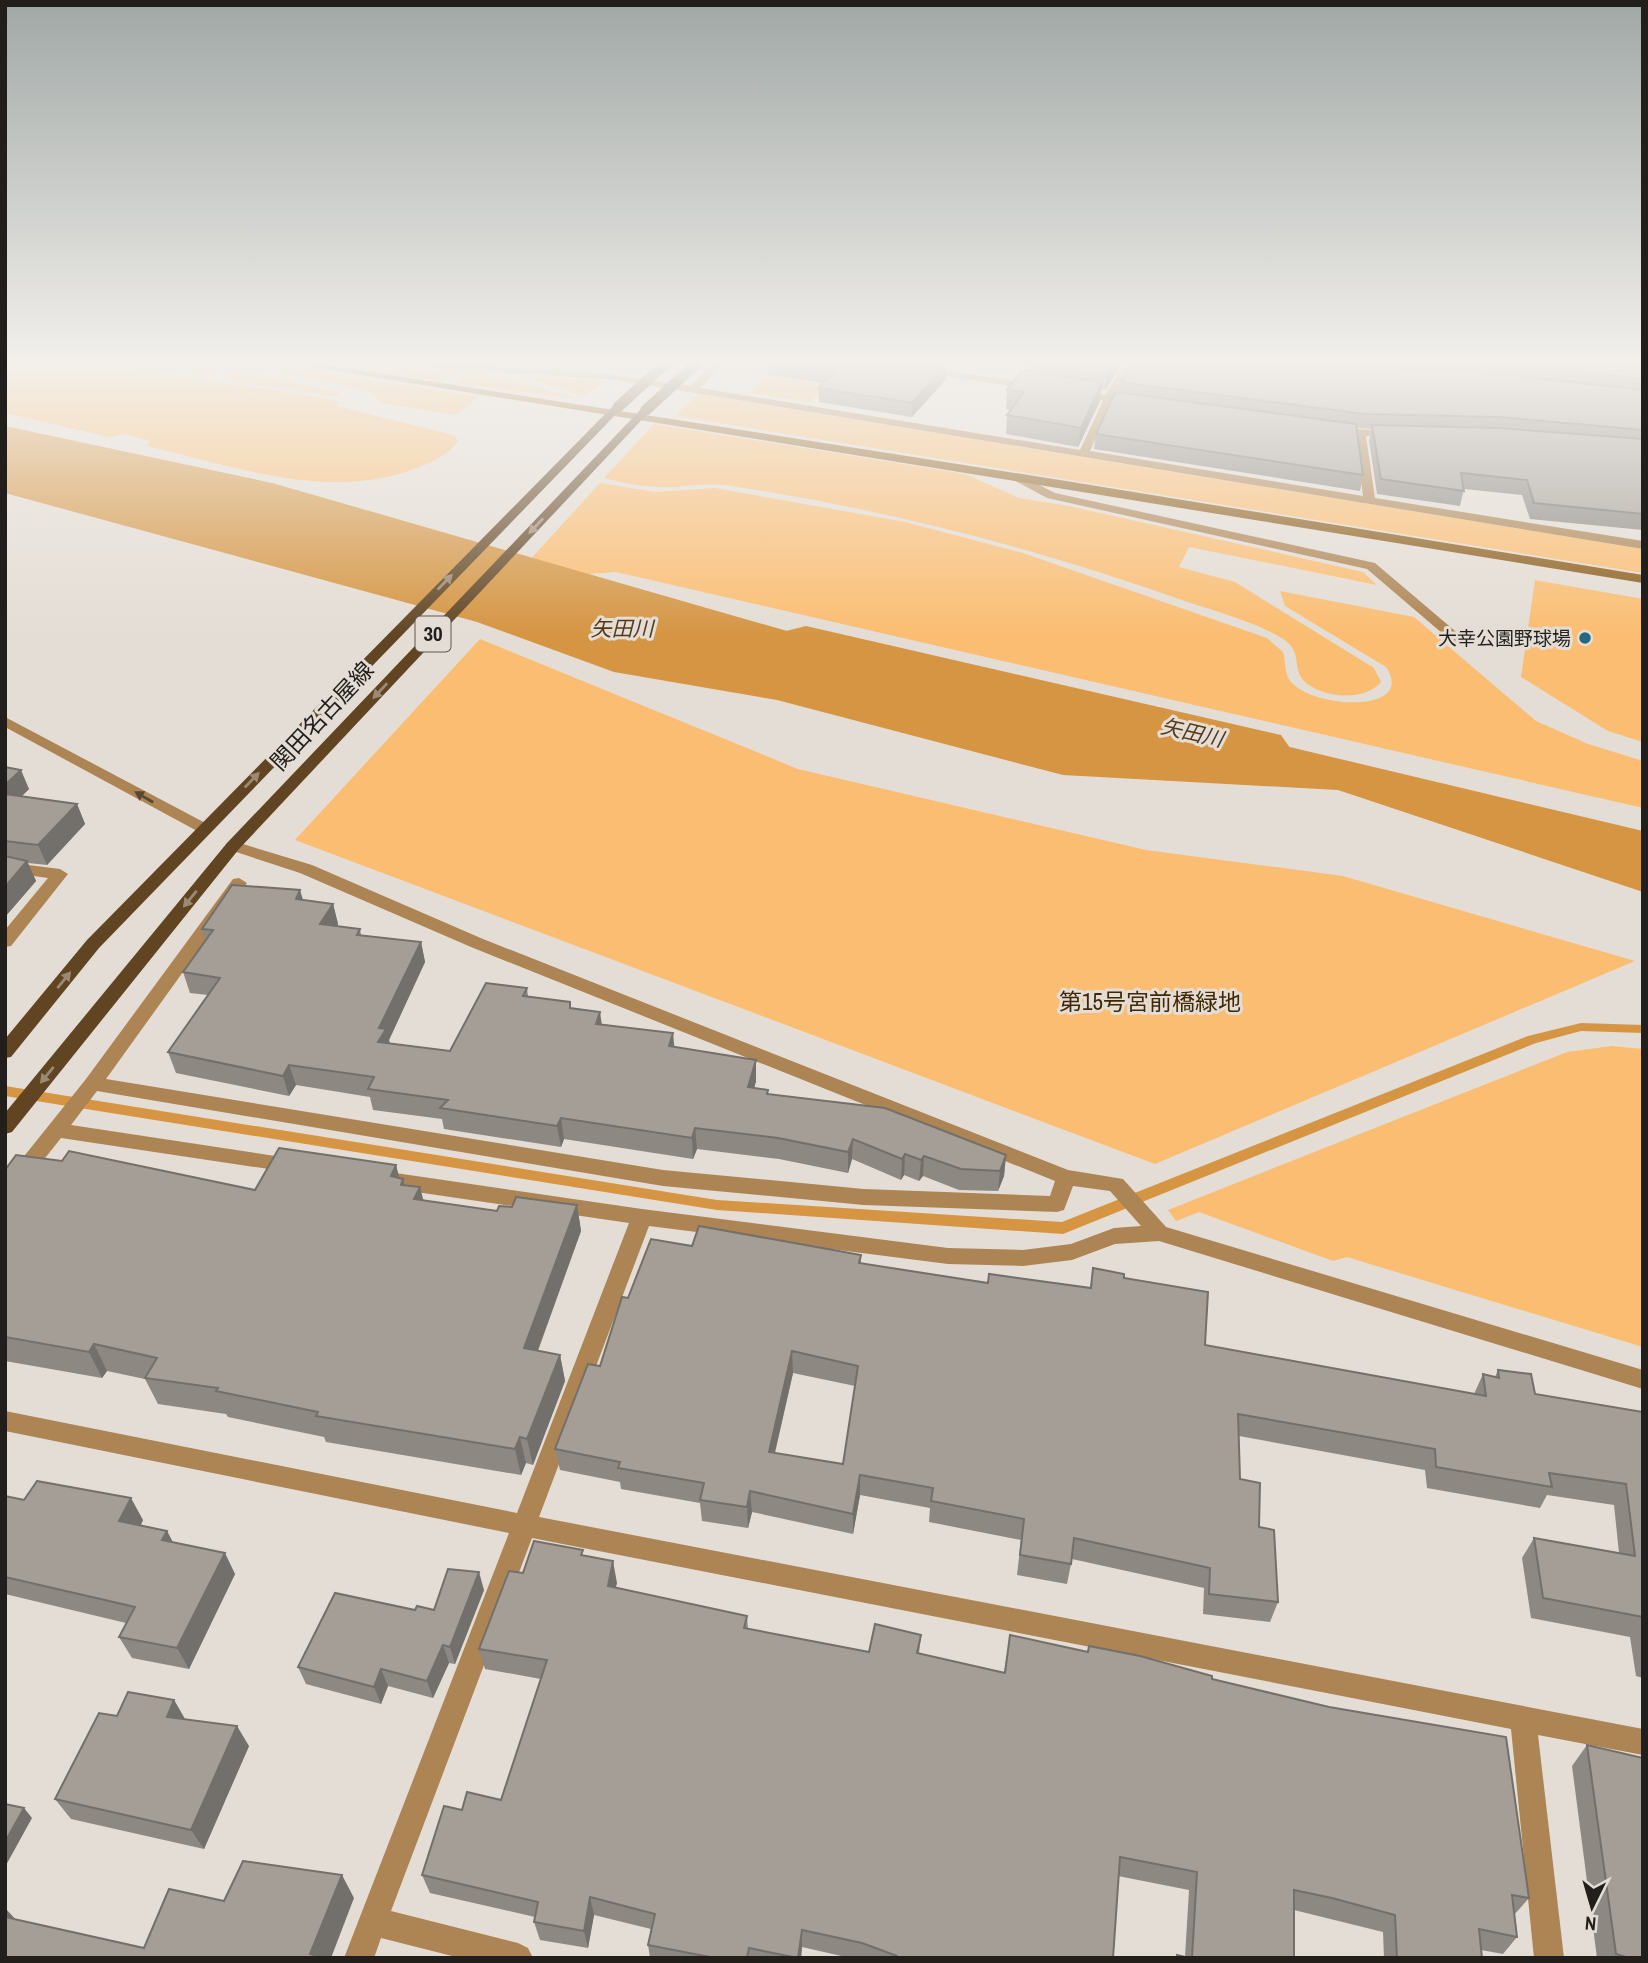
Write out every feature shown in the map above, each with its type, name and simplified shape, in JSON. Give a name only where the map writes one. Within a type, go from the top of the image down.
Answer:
[{"type":"main road","name":"関田名古屋線","points":[[5,1052],[93,944],[571,453]]},
{"type":"main road","name":"関田名古屋線","points":[[6,1126],[233,846],[606,453]]},
{"type":"street","points":[[868,453],[1643,579]]},
{"type":"street","points":[[1084,453],[1643,545]]},
{"type":"street","points":[[1363,453],[1369,500]]},
{"type":"street","points":[[1012,475],[1051,496],[1371,566],[1461,642]]},
{"type":"street","points":[[5,720],[205,829]]},
{"type":"street","points":[[233,846],[306,869],[477,943],[1066,1177],[1116,1184],[1159,1233]]},
{"type":"street","points":[[5,867],[60,874],[5,942]]},
{"type":"street","points":[[5,1195],[91,1086],[239,883]]},
{"type":"street","points":[[91,1086],[690,1180],[864,1197],[1057,1204],[1066,1177]]},
{"type":"street","points":[[56,1130],[315,1169]]},
{"type":"street","points":[[356,1175],[642,1217],[991,1259],[1072,1252],[1114,1236],[1159,1233],[1643,1380]]},
{"type":"street","points":[[359,1958],[642,1217]]},
{"type":"street","points":[[5,1420],[523,1525],[1643,1742]]},
{"type":"street","points":[[1523,1718],[1549,1958]]},
{"type":"street","points":[[373,1921],[517,1958]]},
{"type":"green space","points":[[174,453],[446,453],[419,467],[386,477],[352,482],[317,481],[248,471]]},
{"type":"green space","points":[[628,453],[832,453],[965,474],[1019,498],[1069,506],[1363,572],[1377,585],[1189,547],[1179,567],[1235,582],[1374,668],[1381,682],[1365,693],[1354,695],[1321,691],[1300,676],[1295,653],[1287,642],[1255,625],[1121,579],[1009,545],[897,517],[783,494],[709,484],[655,487],[604,478]]},
{"type":"green space","points":[[901,453],[1055,453],[1643,549],[1643,573]]},
{"type":"green space","points":[[600,483],[655,492],[715,488],[905,522],[1023,553],[1267,638],[1283,652],[1289,679],[1300,689],[1316,697],[1336,701],[1374,700],[1387,693],[1392,683],[1386,667],[1285,606],[1280,591],[1414,617],[1536,721],[1588,744],[1643,761],[1643,808],[616,572],[588,574],[527,563]]},
{"type":"green space","name":"大幸公園野球場","points":[[1535,580],[1643,599],[1643,742],[1608,731],[1521,677]]},
{"type":"green space","name":"第15号宮前橋緑地","points":[[480,639],[798,769],[1146,850],[1343,876],[1635,961],[1155,1164],[295,840]]},
{"type":"green space","points":[[1612,1046],[1643,1049],[1643,1347],[1347,1257],[1333,1261],[1199,1212],[1176,1221],[1168,1210],[1567,1052]]},
{"type":"water","name":"矢田川","points":[[5,453],[130,453],[272,483],[1055,708],[1277,744],[1643,831],[1643,892],[1338,790],[1063,775],[777,700],[614,672],[477,622],[5,493]]},
{"type":"building","points":[[1217,453],[1360,453],[1363,475]]},
{"type":"building","points":[[1377,453],[1643,453],[1643,514],[1534,503],[1527,480],[1461,473],[1464,491],[1381,479]]},
{"type":"building","points":[[5,767],[21,770],[5,785]]},
{"type":"building","points":[[5,794],[77,804],[38,845],[5,841]]},
{"type":"building","points":[[5,856],[27,861],[5,887]]},
{"type":"building","points":[[232,885],[300,890],[296,899],[333,904],[320,924],[360,929],[357,935],[421,942],[379,1028],[386,1029],[378,1042],[450,1051],[486,983],[527,988],[523,996],[570,1002],[570,1008],[600,1012],[596,1024],[673,1033],[669,1046],[756,1060],[748,1087],[768,1090],[767,1094],[885,1108],[1006,1155],[1000,1171],[961,1169],[924,1156],[921,1160],[905,1154],[902,1159],[853,1139],[848,1152],[778,1138],[695,1128],[692,1138],[561,1118],[557,1126],[440,1108],[448,1100],[368,1089],[374,1077],[289,1065],[283,1076],[168,1052],[220,978],[183,972],[213,930],[202,929]]},
{"type":"building","points":[[279,1148],[396,1165],[391,1176],[403,1179],[401,1185],[420,1187],[414,1199],[497,1211],[499,1206],[512,1207],[516,1197],[577,1205],[524,1348],[560,1355],[527,1439],[520,1437],[515,1449],[316,1416],[318,1412],[216,1391],[218,1388],[145,1378],[157,1358],[94,1344],[89,1352],[5,1337],[5,1170],[16,1155],[62,1161],[69,1151],[255,1190]]},
{"type":"building","points":[[699,1226],[861,1255],[859,1263],[988,1283],[989,1274],[1091,1288],[1093,1268],[1124,1274],[1124,1278],[1208,1292],[1205,1345],[1486,1396],[1483,1374],[1499,1378],[1498,1370],[1531,1374],[1535,1394],[1643,1412],[1643,1617],[1543,1598],[1534,1538],[1635,1556],[1626,1484],[1549,1473],[1552,1487],[1436,1467],[1435,1449],[1238,1414],[1240,1479],[1260,1483],[1259,1527],[1274,1530],[1278,1602],[1209,1594],[1210,1568],[1074,1538],[1071,1564],[1020,1555],[1024,1519],[931,1501],[933,1488],[860,1475],[853,1514],[750,1491],[747,1507],[700,1500],[704,1483],[618,1468],[620,1462],[555,1449],[588,1364],[600,1366],[622,1297],[628,1298],[651,1239],[692,1246]],"holes":[[[792,1351],[858,1366],[843,1464],[769,1452]]]},
{"type":"building","points":[[37,1481],[131,1498],[119,1521],[167,1531],[162,1540],[225,1553],[177,1648],[119,1637],[135,1607],[5,1577],[5,1496],[24,1500]]},
{"type":"building","points":[[534,1541],[583,1550],[581,1555],[613,1561],[608,1586],[747,1616],[744,1628],[869,1652],[875,1624],[921,1635],[917,1653],[1005,1673],[1010,1635],[1088,1652],[1089,1646],[1140,1656],[1212,1676],[1212,1679],[1329,1707],[1506,1737],[1529,1898],[1512,1895],[1517,1937],[1479,1929],[1482,1958],[1397,1958],[1395,1915],[1294,1890],[1294,1958],[1192,1958],[1197,1872],[1120,1857],[1113,1958],[897,1958],[862,1943],[802,1930],[798,1958],[749,1948],[747,1958],[715,1958],[648,1945],[655,1914],[590,1897],[584,1931],[534,1922],[538,1902],[422,1875],[444,1806],[462,1810],[467,1792],[501,1800],[547,1660],[479,1649],[509,1571],[523,1573]]},
{"type":"building","points":[[448,1569],[479,1572],[450,1647],[443,1645],[427,1681],[381,1669],[374,1687],[298,1667],[335,1593],[415,1610],[417,1606],[434,1610]]},
{"type":"building","points":[[128,1692],[174,1700],[167,1717],[237,1726],[191,1830],[55,1799],[99,1713],[117,1716]]},
{"type":"building","points":[[1587,1745],[1643,1758],[1643,1958],[1616,1954]]},
{"type":"building","points":[[5,1804],[24,1808],[5,1842]]},
{"type":"building","points":[[243,1861],[342,1875],[310,1954],[326,1958],[5,1958],[5,1917],[144,1948],[169,1889],[224,1901]]},
{"type":"waterway","name":"矢田川","points":[[806,643],[1259,748]]},
{"type":"waterway","points":[[5,1091],[717,1205],[1063,1228],[1533,1039],[1581,1027],[1643,1029]]},
{"type":"place","name":"大幸公園野球場","points":[[1585,638]]}]
